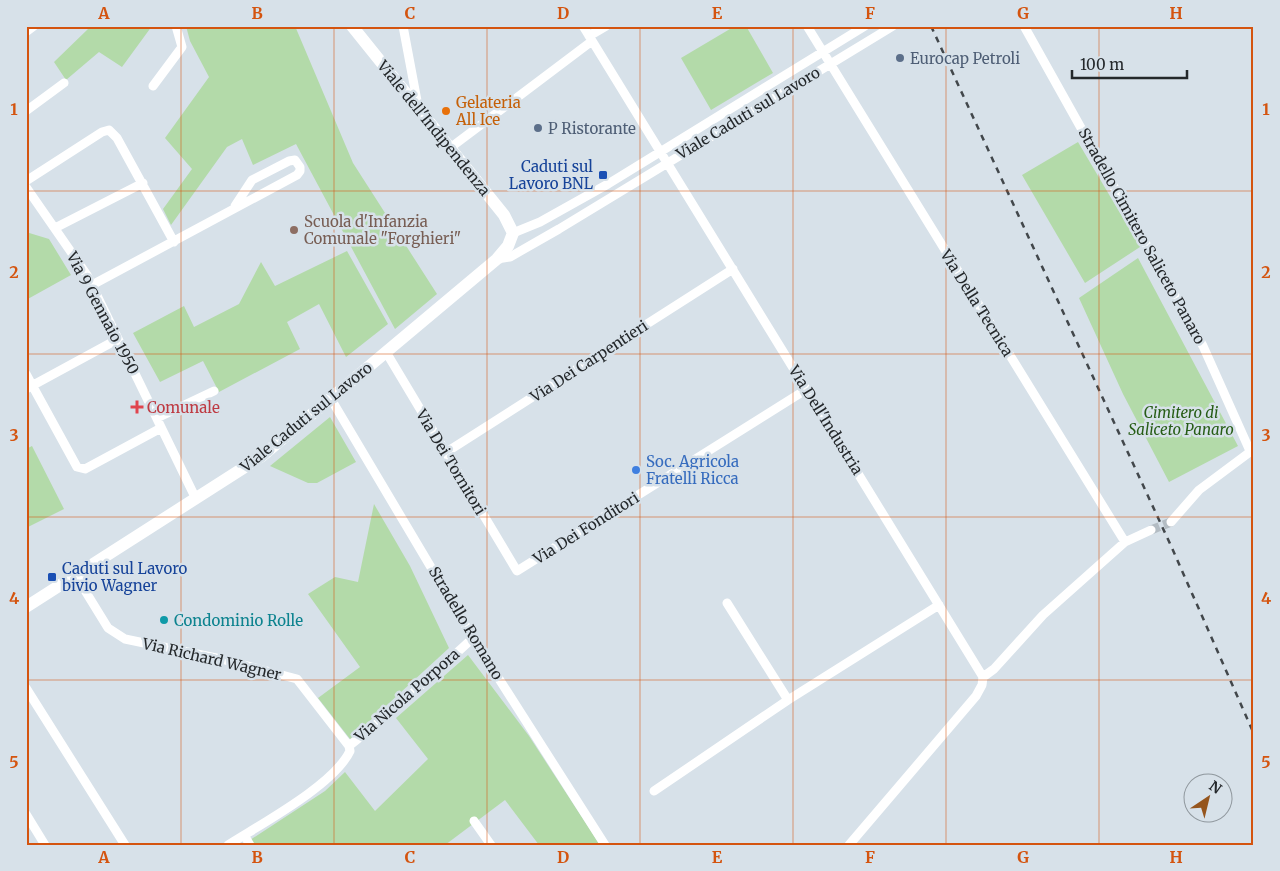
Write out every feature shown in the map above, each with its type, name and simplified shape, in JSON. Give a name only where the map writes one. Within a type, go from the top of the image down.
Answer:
[{"type":"street","points":[[26,32],[34,26]]},
{"type":"street","points":[[153,86],[182,47],[176,26]]},
{"type":"street","name":"Viale dell'Indipendenza","points":[[352,26],[504,214],[513,233]]},
{"type":"street","points":[[403,26],[418,108]]},
{"type":"street","points":[[583,26],[660,152]]},
{"type":"street","points":[[450,148],[606,26]]},
{"type":"street","points":[[807,26],[822,52]]},
{"type":"street","name":"Viale Caduti sul Lavoro","points":[[26,607],[262,456],[497,259],[508,246],[513,233],[540,222],[660,152],[865,26]]},
{"type":"street","name":"Viale Caduti sul Lavoro","points":[[497,259],[510,257],[559,229],[893,26]]},
{"type":"street","name":"Stradello Cimitero Saliceto Panaro","points":[[1024,26],[1203,346],[1252,450]]},
{"type":"street","name":"Viale Caduti sul Lavoro","points":[[822,52],[830,64]]},
{"type":"street","name":"Via Della Tecnica","points":[[830,64],[1125,542]]},
{"type":"street","points":[[26,111],[64,84]]},
{"type":"street","points":[[26,181],[102,132],[109,130],[117,138],[174,242]]},
{"type":"street","name":"Viale Caduti sul Lavoro","points":[[660,152],[667,162]]},
{"type":"street","points":[[92,285],[296,175],[300,171],[298,163],[295,160],[289,161],[252,180],[236,206]]},
{"type":"street","name":"Via Dell'Industria","points":[[667,162],[984,677]]},
{"type":"street","points":[[55,228],[143,183]]},
{"type":"street","name":"Via 9 Gennaio 1950","points":[[26,187],[92,285],[196,499]]},
{"type":"street","name":"Via Dei Carpentieri","points":[[444,453],[733,269]]},
{"type":"street","points":[[29,387],[118,339]]},
{"type":"street","name":"Via Dei Tornitori","points":[[386,352],[444,453],[517,571]]},
{"type":"street","points":[[26,374],[29,387],[73,464],[80,469],[85,469],[161,428]]},
{"type":"street","name":"Via Dei Fonditori","points":[[517,571],[807,388]]},
{"type":"street","points":[[156,418],[214,391]]},
{"type":"street","name":"Stradello Romano","points":[[331,399],[473,638],[605,845]]},
{"type":"street","points":[[1171,522],[1199,490],[1252,450]]},
{"type":"street","points":[[849,845],[976,696],[982,686],[984,677],[994,669],[1044,615],[1125,542],[1151,530]]},
{"type":"street","name":"Via Richard Wagner","points":[[76,576],[108,628],[125,639],[221,659],[297,679],[349,746]]},
{"type":"street","points":[[727,603],[788,700]]},
{"type":"street","points":[[654,791],[788,700],[939,605]]},
{"type":"street","name":"Via Nicola Porpora","points":[[228,845],[305,796],[343,762],[350,750],[349,746],[394,710],[473,638]]},
{"type":"street","points":[[26,688],[125,845]]},
{"type":"street","points":[[26,814],[45,845]]},
{"type":"street","points":[[474,821],[490,845]]},
{"type":"street","points":[[244,835],[250,845]]},
{"type":"green space","points":[[86,26],[152,26],[122,67],[99,52],[66,80],[54,62],[88,29]]},
{"type":"green space","points":[[186,26],[295,26],[353,163],[437,294],[395,329],[296,144],[253,165],[242,139],[227,147],[171,225],[163,209],[192,169],[165,138],[209,77],[190,41]]},
{"type":"green space","points":[[735,26],[746,26],[773,73],[711,110],[681,58]]},
{"type":"green space","points":[[1078,142],[1140,247],[1085,283],[1022,175]]},
{"type":"green space","points":[[26,232],[49,239],[71,275],[26,300]]},
{"type":"green space","points":[[347,251],[388,324],[346,357],[319,304],[287,322],[300,349],[219,392],[203,361],[160,382],[133,333],[184,306],[194,327],[239,304],[261,262],[275,286]]},
{"type":"green space","name":"Cimitero di Saliceto Panaro","points":[[1138,258],[1238,446],[1169,482],[1123,394],[1079,298]]},
{"type":"green space","points":[[330,417],[356,462],[317,483],[308,483],[270,466]]},
{"type":"green space","points":[[32,446],[64,509],[26,528],[26,449]]},
{"type":"green space","points":[[374,504],[410,566],[449,648],[350,739],[318,698],[360,667],[308,594],[335,577],[358,582]]},
{"type":"green space","points":[[468,655],[529,736],[600,845],[539,845],[505,800],[445,845],[253,845],[250,840],[325,791],[345,772],[375,811],[428,759],[396,718]]},
{"type":"tunnel","points":[[1151,530],[1171,522]]},
{"type":"railway","points":[[931,26],[1172,548],[1254,734]]},
{"type":"place","name":"Eurocap Petroli","points":[[900,58]]},
{"type":"place","name":"Gelateria All Ice","points":[[446,111]]},
{"type":"place","name":"P Ristorante","points":[[538,128]]},
{"type":"place","name":"Caduti sul Lavoro BNL","points":[[603,175]]},
{"type":"place","name":"Scuola d'Infanzia Comunale \"Forghieri\"","points":[[294,230]]},
{"type":"place","name":"Comunale","points":[[137,407]]},
{"type":"place","name":"Soc. Agricola Fratelli Ricca","points":[[636,470]]},
{"type":"place","name":"Caduti sul Lavoro bivio Wagner","points":[[52,577]]},
{"type":"place","name":"Condominio Rolle","points":[[164,620]]}]
